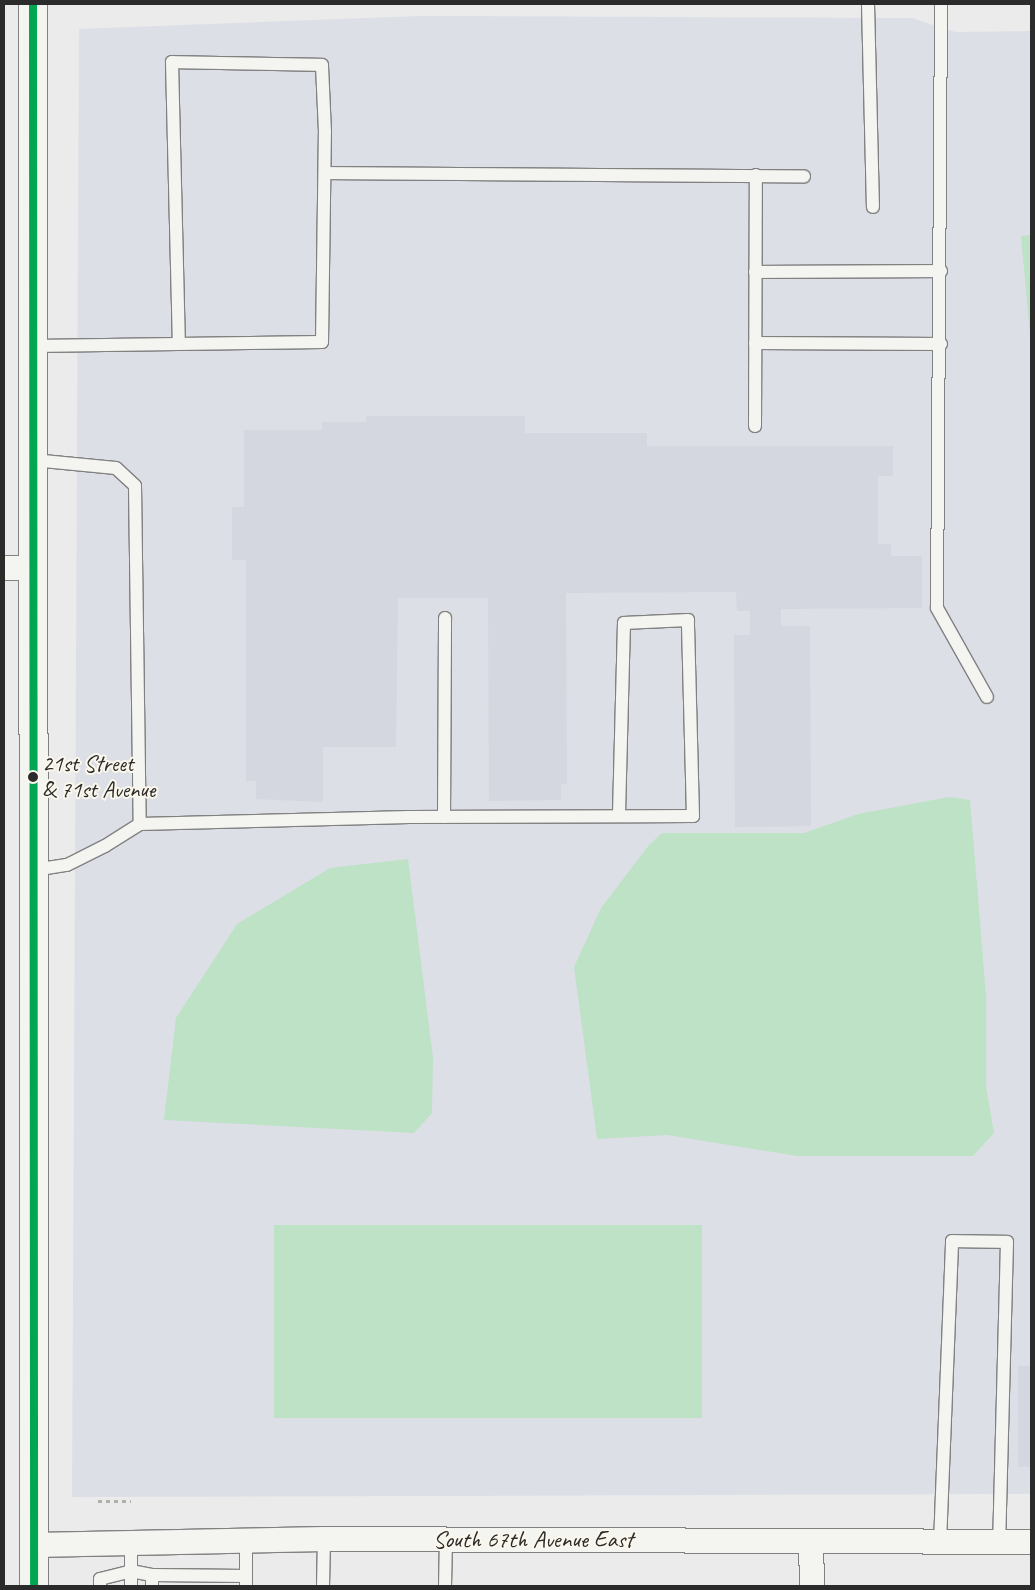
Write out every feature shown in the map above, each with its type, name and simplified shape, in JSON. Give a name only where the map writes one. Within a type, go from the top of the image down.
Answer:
[{"type":"main road","points":[[32,4],[34,1586]]},
{"type":"street","points":[[4,568],[34,568]]},
{"type":"street","name":"South 67th Avenue East","points":[[35,1546],[131,1542],[324,1539],[1031,1542]]},
{"type":"street","points":[[811,1542],[812,1586]]},
{"type":"lane","points":[[868,4],[873,207]]},
{"type":"lane","points":[[941,4],[941,344],[937,608],[987,696]]},
{"type":"lane","points":[[33,346],[322,342],[325,173],[322,65],[172,62],[179,343]]},
{"type":"lane","points":[[325,173],[804,176]]},
{"type":"lane","points":[[755,426],[756,176]]},
{"type":"lane","points":[[755,272],[941,271]]},
{"type":"lane","points":[[755,343],[941,344]]},
{"type":"lane","points":[[33,460],[116,468],[135,486],[140,824]]},
{"type":"lane","points":[[444,817],[445,618]]},
{"type":"lane","points":[[34,870],[67,864],[105,846],[140,824],[444,817],[693,816],[688,620],[624,623],[619,816]]},
{"type":"lane","points":[[940,1543],[952,1240],[1006,1242],[999,1543]]},
{"type":"lane","points":[[323,1586],[324,1539]]},
{"type":"lane","points":[[445,1586],[446,1539]]},
{"type":"lane","points":[[100,1586],[100,1579],[131,1571],[152,1580],[246,1581],[246,1540]]},
{"type":"lane","points":[[131,1542],[131,1585]]},
{"type":"path","points":[[98,1501],[131,1501]]},
{"type":"shaded area","points":[[420,16],[912,18],[955,32],[1031,31],[1031,1494],[72,1497],[79,29]]},
{"type":"green space","points":[[1031,235],[1031,346],[1021,236]]},
{"type":"green space","points":[[949,797],[970,800],[986,995],[986,1086],[994,1133],[973,1156],[797,1156],[667,1135],[597,1139],[574,967],[601,908],[649,845],[662,833],[804,833],[858,814]]},
{"type":"green space","points":[[408,859],[433,1058],[432,1113],[414,1133],[164,1120],[176,1018],[237,924],[330,868]]},
{"type":"green space","points":[[274,1225],[702,1225],[702,1418],[274,1418]]},
{"type":"building","points":[[366,416],[525,416],[525,433],[647,433],[647,446],[893,446],[893,476],[878,476],[878,544],[891,544],[891,556],[922,556],[922,608],[781,609],[781,626],[810,626],[811,826],[735,827],[734,635],[750,635],[750,611],[737,611],[736,592],[566,593],[567,784],[561,784],[561,800],[489,801],[488,598],[398,598],[396,747],[323,747],[323,802],[256,799],[256,781],[246,781],[246,560],[232,560],[232,507],[244,507],[244,430],[322,430],[322,422],[366,422]]},
{"type":"building","points":[[1018,1366],[1031,1366],[1031,1467],[1018,1467]]},
{"type":"transit line","points":[[33,4],[34,1586]]},
{"type":"place","name":"21st Street & 71st Avenue","points":[[33,777]]}]
